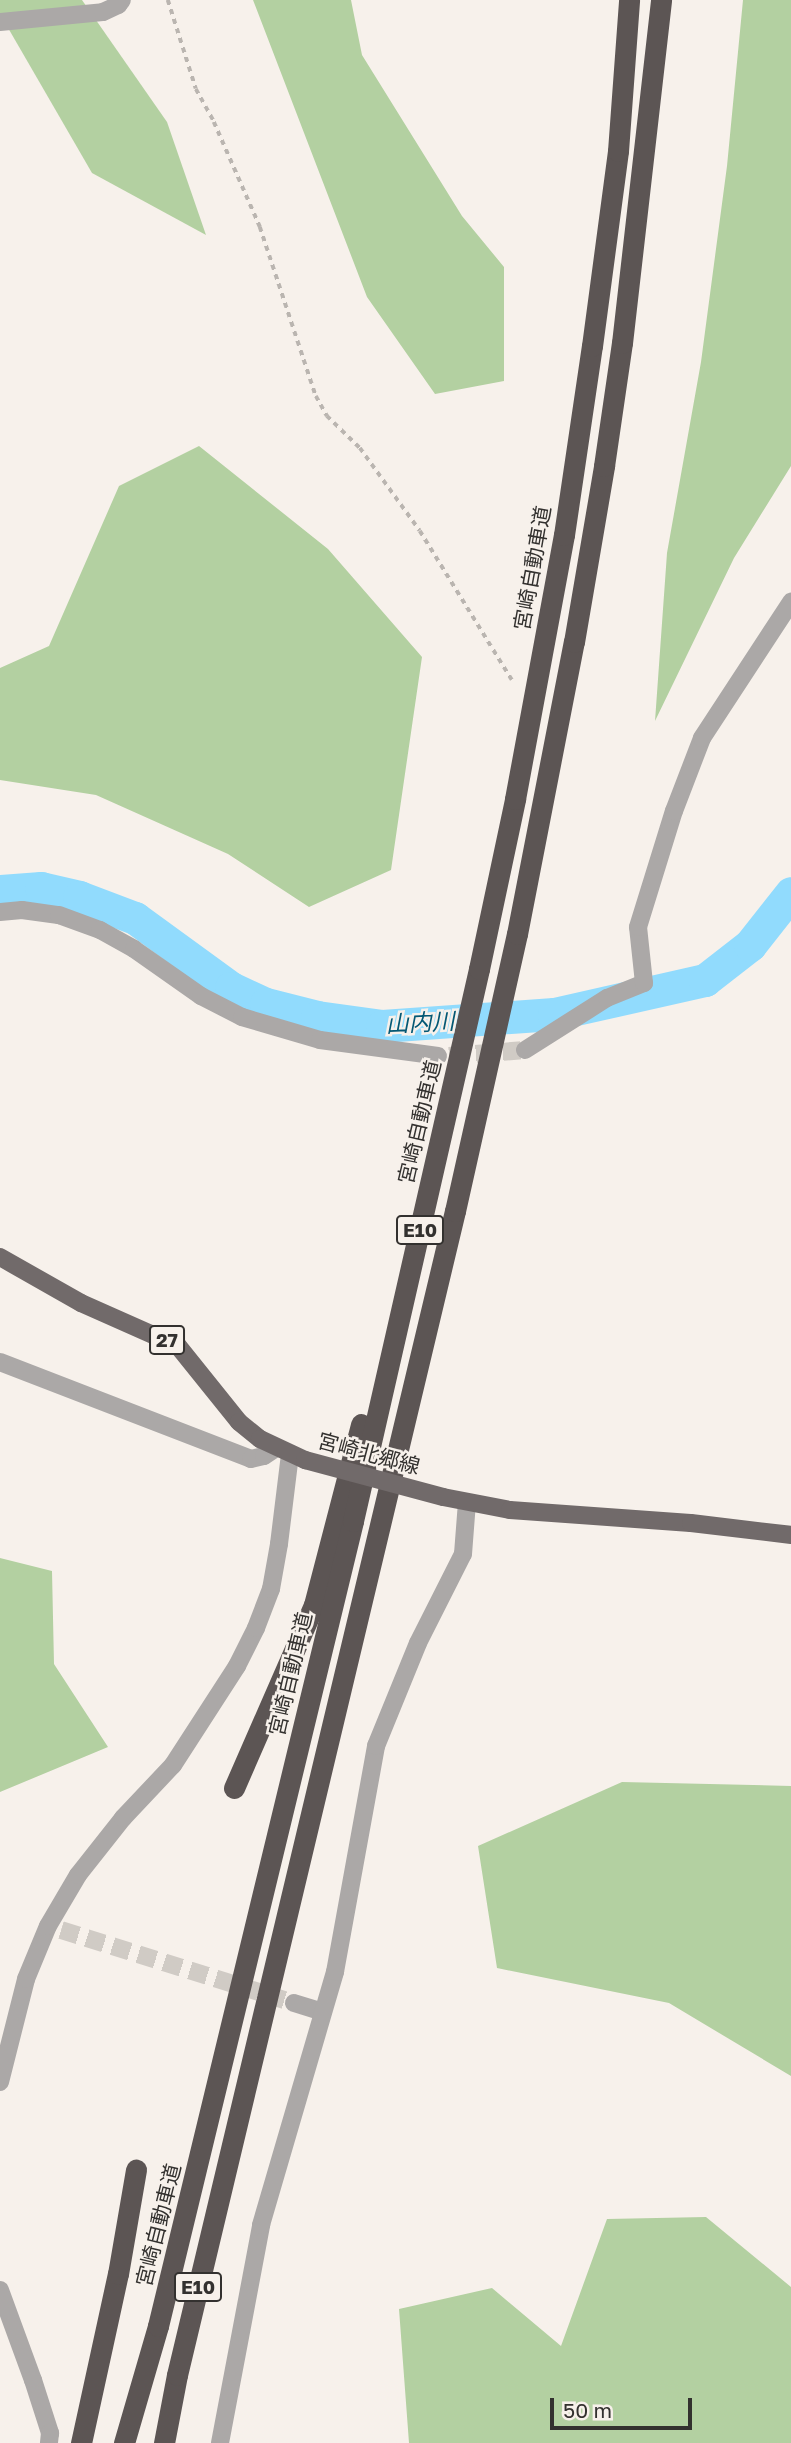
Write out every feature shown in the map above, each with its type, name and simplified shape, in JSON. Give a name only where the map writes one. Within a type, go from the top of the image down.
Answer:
[{"type":"highway","name":"宮崎自動車道","points":[[124,2443],[158,2326],[218,2082],[403,1307],[515,799],[564,535],[616,164],[629,0]]},
{"type":"highway","name":"E10","points":[[164,2443],[177,2375],[452,1225],[517,934],[574,642],[604,466],[622,343],[661,0]]},
{"type":"highway","points":[[234,1788],[314,1605],[376,1365],[403,1307]]},
{"type":"highway","points":[[81,2443],[118,2274],[135,2170]]},
{"type":"main road","name":"宮崎北郷線","points":[[0,1257],[81,1303],[178,1346],[239,1422],[290,1454],[443,1497],[510,1510],[730,1526],[791,1535]]},
{"type":"street","points":[[0,22],[103,12],[122,0]]},
{"type":"street","points":[[524,1050],[607,998],[643,983],[638,927],[683,786],[702,738],[791,602]]},
{"type":"street","points":[[0,912],[22,910],[59,915],[100,930],[134,949],[201,996],[242,1017],[320,1040],[438,1056]]},
{"type":"street","points":[[0,1362],[251,1459],[290,1454],[271,1589],[237,1667],[173,1765],[123,1818],[78,1875],[55,1928],[26,1979],[1,2075]]},
{"type":"street","points":[[220,2443],[261,2224],[335,1972],[376,1746],[418,1643],[463,1555],[467,1502]]},
{"type":"street","points":[[294,2003],[323,2012]]},
{"type":"street","points":[[0,2290],[50,2433],[49,2443]]},
{"type":"path","points":[[168,0],[196,89],[214,121],[260,227],[316,396],[327,416],[360,448],[420,531],[512,680]]},
{"type":"green space","points":[[0,0],[82,0],[167,122],[206,235],[92,173],[0,14]]},
{"type":"green space","points":[[253,0],[351,0],[362,55],[462,216],[504,267],[504,381],[435,394],[367,297]]},
{"type":"green space","points":[[743,0],[791,0],[791,466],[734,558],[655,721],[667,553],[701,362],[727,166]]},
{"type":"green space","points":[[199,446],[328,549],[422,657],[391,870],[309,907],[228,854],[96,795],[0,780],[0,668],[49,646],[119,486]]},
{"type":"green space","points":[[0,1558],[52,1571],[54,1664],[108,1747],[0,1792]]},
{"type":"green space","points":[[622,1782],[791,1786],[791,2076],[669,2003],[497,1968],[478,1846]]},
{"type":"green space","points":[[706,2217],[791,2287],[791,2443],[409,2443],[399,2309],[492,2288],[561,2346],[607,2219]]},
{"type":"waterway","name":"山内川","points":[[0,891],[41,888],[79,897],[135,918],[231,988],[266,1004],[317,1017],[382,1026],[554,1014],[705,980],[750,945],[791,893]]},
{"type":"tunnel","points":[[449,1056],[525,1050]]},
{"type":"tunnel","points":[[61,1930],[294,2003]]}]
